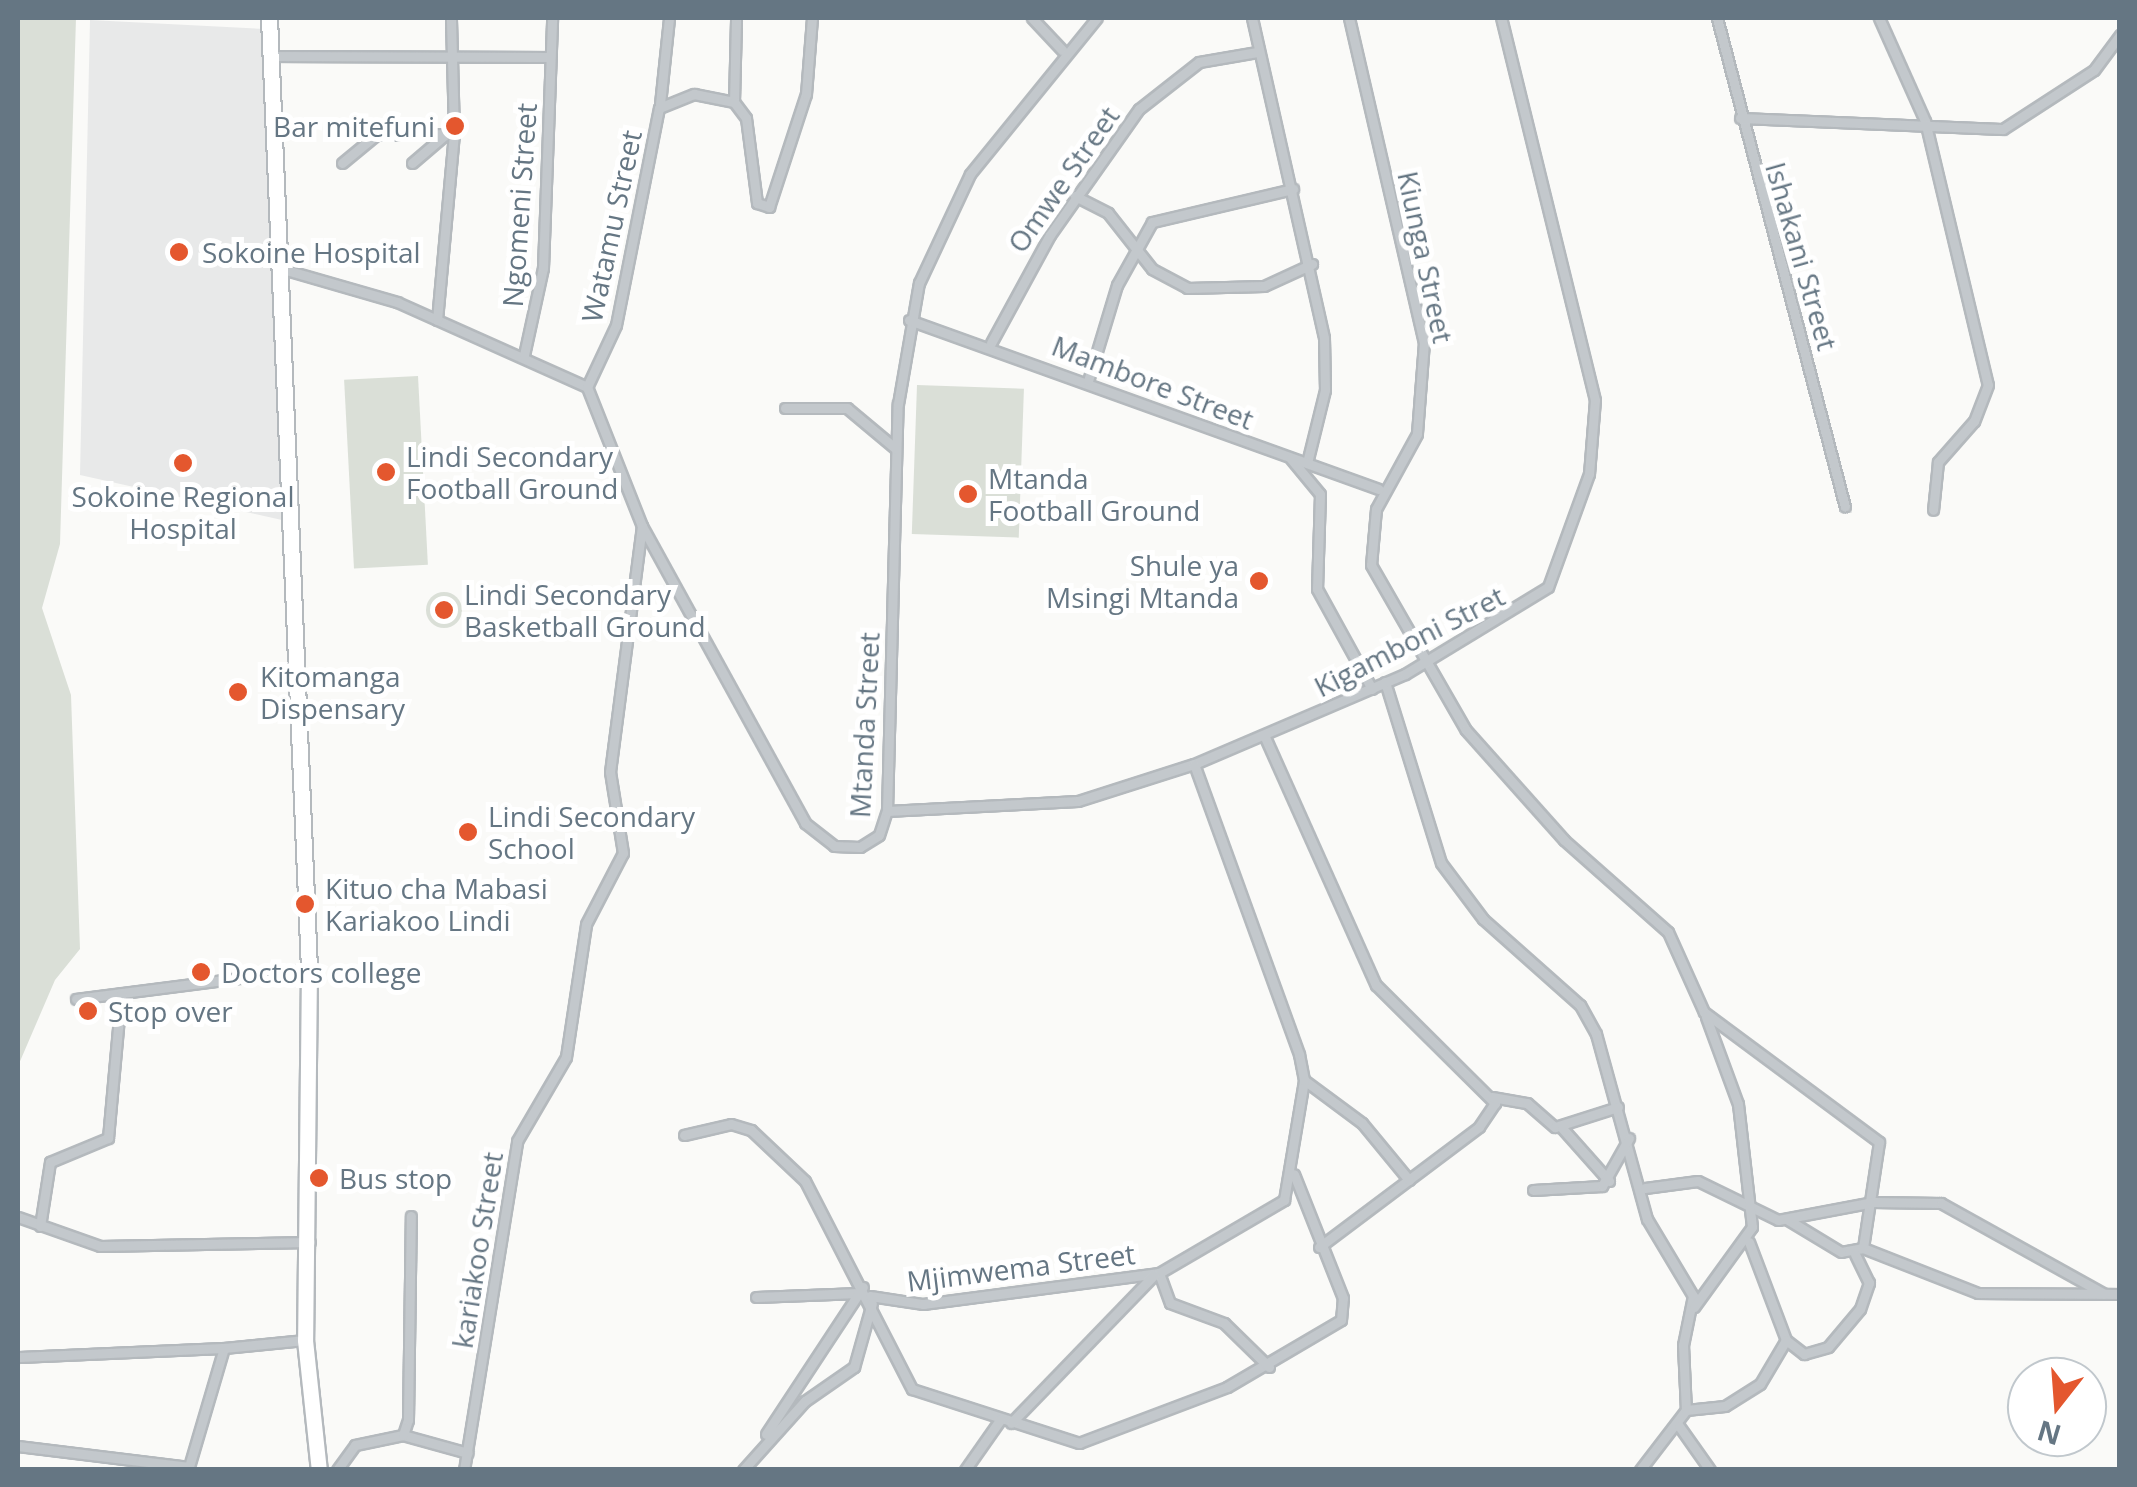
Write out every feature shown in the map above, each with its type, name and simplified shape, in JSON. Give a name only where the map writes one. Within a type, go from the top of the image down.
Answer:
[{"type":"highway","points":[[270,18],[286,270],[309,969],[312,1242],[305,1340],[320,1470]]},
{"type":"street","points":[[437,320],[450,134],[450,18]]},
{"type":"street","name":"Ngomeni Street","points":[[524,355],[543,268],[552,18]]},
{"type":"street","points":[[660,108],[669,18]]},
{"type":"street","points":[[736,18],[734,102],[765,208],[795,138],[812,18]]},
{"type":"street","points":[[1032,18],[1062,50]]},
{"type":"street","name":"Mtanda Street","points":[[587,387],[642,526],[804,823],[834,846],[860,847],[879,835],[888,811],[896,449],[909,320],[948,212],[1062,50],[1097,18]]},
{"type":"street","points":[[1252,18],[1257,52],[1312,264],[1326,379],[1307,464]]},
{"type":"street","name":"Kiunga Street","points":[[1349,18],[1424,342],[1417,434],[1383,492],[1368,547],[1428,661],[1500,771],[1668,932],[1704,1012],[1738,1104],[1749,1204],[1749,1242]]},
{"type":"street","name":"Kigamboni Stret","points":[[888,811],[1063,803],[1194,764],[1372,689],[1428,661],[1548,587],[1595,443],[1587,344],[1501,18]]},
{"type":"street","name":"Ishakani Street","points":[[1717,18],[1740,118],[1845,507]]},
{"type":"street","points":[[1879,18],[1925,121],[1988,385],[1974,420],[1938,462],[1932,510]]},
{"type":"street","points":[[1740,118],[2016,126],[2103,62],[2120,35]]},
{"type":"street","name":"Omwe Street","points":[[990,342],[1075,196],[1156,92],[1199,62],[1257,52]]},
{"type":"street","points":[[271,56],[550,56]]},
{"type":"street","name":"Watamu Street","points":[[587,387],[616,325],[660,108],[676,95],[734,102]]},
{"type":"street","points":[[342,163],[376,135],[450,134]]},
{"type":"street","points":[[412,163],[450,134]]},
{"type":"street","points":[[1088,381],[1134,242],[1183,208],[1293,188]]},
{"type":"street","points":[[1075,196],[1108,212],[1166,281],[1202,290],[1264,286],[1312,264]]},
{"type":"street","points":[[286,270],[437,320],[524,355],[587,387]]},
{"type":"street","name":"Mambore Street","points":[[909,320],[990,342],[1380,489]]},
{"type":"street","points":[[785,408],[847,408],[896,449]]},
{"type":"street","points":[[1288,457],[1320,494],[1313,577],[1331,629],[1372,689]]},
{"type":"street","name":"kariakoo Street","points":[[464,1470],[517,1141],[566,1056],[592,905],[623,853],[610,772],[642,526]]},
{"type":"street","points":[[1385,682],[1441,863],[1483,919],[1580,1005],[1645,1188],[1652,1231],[1694,1307]]},
{"type":"street","points":[[1264,735],[1376,985],[1492,1097],[1527,1103],[1562,1128],[1608,1180]]},
{"type":"street","name":"Mjimwema Street","points":[[756,1296],[866,1295],[922,1304],[1157,1274],[1279,1206],[1294,1174],[1304,1080],[1288,1013],[1194,764]]},
{"type":"street","points":[[76,999],[309,969]]},
{"type":"street","points":[[40,1226],[50,1162],[108,1138],[121,994]]},
{"type":"street","points":[[1640,1470],[1680,1426],[1686,1410],[1682,1345],[1694,1307],[1749,1242],[1786,1340],[1818,1353],[1849,1327],[1869,1283],[1859,1251],[1873,1202],[1878,1142],[1704,1012]]},
{"type":"street","points":[[1304,1080],[1362,1123],[1409,1180]]},
{"type":"street","points":[[1319,1247],[1491,1116],[1492,1097]]},
{"type":"street","points":[[1562,1128],[1618,1107]]},
{"type":"street","points":[[684,1135],[731,1124],[784,1159],[821,1201],[912,1389],[1000,1420],[1091,1442],[1269,1367],[1341,1320],[1343,1298],[1319,1247],[1294,1174]]},
{"type":"street","points":[[1608,1180],[1629,1138]]},
{"type":"street","points":[[1533,1190],[1608,1180]]},
{"type":"street","points":[[1645,1188],[1698,1180],[1859,1251],[1978,1293],[2120,1294]]},
{"type":"street","points":[[1788,1220],[1873,1202],[1952,1206],[2104,1294]]},
{"type":"street","points":[[403,1434],[411,1216]]},
{"type":"street","points":[[18,1217],[100,1246],[312,1242]]},
{"type":"street","points":[[1011,1423],[1157,1274],[1170,1302],[1224,1323],[1269,1367]]},
{"type":"street","points":[[743,1470],[805,1401],[854,1366],[866,1295]]},
{"type":"street","points":[[743,1470],[866,1295]]},
{"type":"street","points":[[18,1357],[224,1348],[305,1340]]},
{"type":"street","points":[[1686,1410],[1718,1408],[1760,1384],[1786,1340]]},
{"type":"street","points":[[18,1446],[188,1468],[224,1348]]},
{"type":"street","points":[[966,1470],[1000,1420]]},
{"type":"street","points":[[1680,1426],[1710,1470]]},
{"type":"street","points":[[337,1470],[367,1438],[403,1434],[468,1453]]},
{"type":"shaded area","points":[[18,18],[76,18],[60,544],[42,608],[71,695],[80,949],[55,980],[18,1066]]},
{"type":"shaded area","name":"Sokoine Hospital","points":[[90,20],[265,29],[282,520],[80,475]]},
{"type":"shaded area","name":"Lindi Secondary Football Ground","points":[[418,376],[428,565],[354,569],[344,380]]},
{"type":"shaded area","name":"Mtanda Football Ground","points":[[917,385],[1024,389],[1019,538],[912,534]]},
{"type":"shaded area","name":"Lindi Secondary Basketball Ground","points":[[444,592],[457,597],[462,610],[457,623],[444,628],[431,623],[426,610],[431,597]]},
{"type":"place","name":"Bar mitefuni","points":[[455,126]]},
{"type":"place","name":"Sokoine Hospital","points":[[179,252]]},
{"type":"place","name":"Sokoine Regional Hospital","points":[[183,463]]},
{"type":"place","name":"Lindi Secondary Football Ground","points":[[386,472]]},
{"type":"place","name":"Mtanda Football Ground","points":[[968,494]]},
{"type":"place","name":"Shule ya Msingi Mtanda","points":[[1259,581]]},
{"type":"place","name":"Lindi Secondary Basketball Ground","points":[[444,610]]},
{"type":"place","name":"Kitomanga Dispensary","points":[[238,692]]},
{"type":"place","name":"Lindi Secondary School","points":[[468,832]]},
{"type":"place","name":"Kituo cha Mabasi Kariakoo Lindi","points":[[305,904]]},
{"type":"place","name":"Doctors college","points":[[201,972]]},
{"type":"place","name":"Stop over","points":[[88,1011]]},
{"type":"place","name":"Bus stop","points":[[319,1178]]}]
